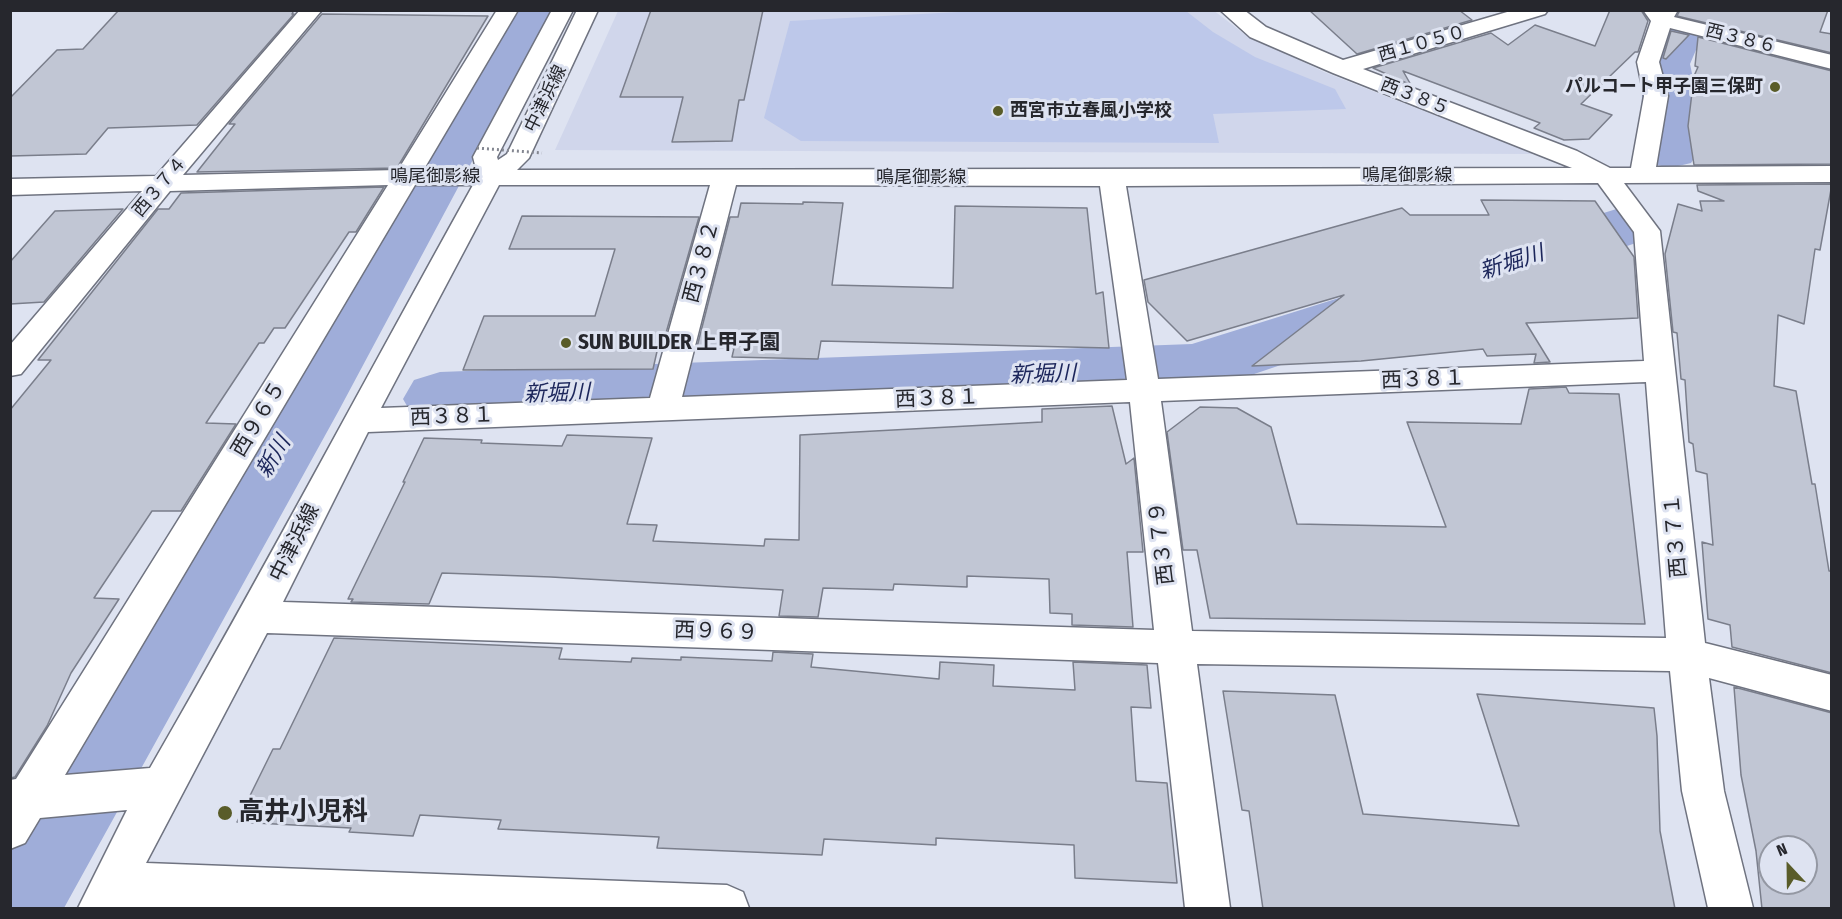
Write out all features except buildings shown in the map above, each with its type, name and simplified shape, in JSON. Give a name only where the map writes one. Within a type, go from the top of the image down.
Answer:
[{"type":"street","name":"西３７４","points":[[10,366],[312,10]]},
{"type":"street","name":"西９６５","points":[[24,806],[411,177],[508,10]]},
{"type":"street","name":"中津浜線","points":[[107,896],[162,787],[257,617],[358,421],[485,157],[562,10]]},
{"type":"street","name":"中津浜線","points":[[484,163],[517,158],[588,10]]},
{"type":"street","name":"西３８５","points":[[1230,10],[1258,32],[1341,68],[1568,156],[1605,175]]},
{"type":"street","name":"西１０５０","points":[[1341,68],[1538,10]]},
{"type":"street","name":"西３８６","points":[[1662,15],[1689,26],[1832,62]]},
{"type":"street","points":[[1642,176],[1656,96],[1648,62],[1662,15]]},
{"type":"street","name":"鳴尾御影線","points":[[10,187],[452,177],[484,163],[725,177],[1112,178],[1832,174]]},
{"type":"street","name":"西３７１","points":[[1605,175],[1647,231],[1687,655],[1703,791],[1731,909]]},
{"type":"street","name":"西３８２","points":[[666,397],[725,177]]},
{"type":"street","name":"西３７９","points":[[1112,178],[1142,374],[1207,909]]},
{"type":"street","name":"西３８１","points":[[358,421],[666,397],[1142,374],[1660,371]]},
{"type":"street","name":"西９６９","points":[[257,617],[1174,647],[1687,655],[1832,693]]},
{"type":"street","points":[[24,806],[96,793],[162,787]]},
{"type":"street","points":[[107,896],[727,909]]},
{"type":"path","points":[[484,163],[542,153]]},
{"type":"shaded area","points":[[996,10],[1186,11],[1213,32],[1255,57],[1335,89],[1346,109],[1213,114],[1219,143],[801,141],[764,118],[790,21]]},
{"type":"shaded area","name":"西宮市立春風小学校","points":[[1213,10],[1243,33],[1324,72],[1533,154],[555,150],[618,11]]},
{"type":"waterway","name":"新川","points":[[10,900],[301,412],[529,10]]},
{"type":"waterway","name":"新堀川","points":[[1670,151],[1669,93],[1664,64],[1689,10]]},
{"type":"waterway","name":"新堀川","points":[[1513,263],[1623,226]]},
{"type":"waterway","name":"新堀川","points":[[440,399],[1195,369],[1390,304]]},
{"type":"place","name":"パルコート甲子園三保町","points":[[1775,87]]},
{"type":"place","name":"西宮市立春風小学校","points":[[998,111]]},
{"type":"place","name":"SUN BUILDER 上甲子園","points":[[566,343]]},
{"type":"place","name":"高井小児科","points":[[225,813]]}]
